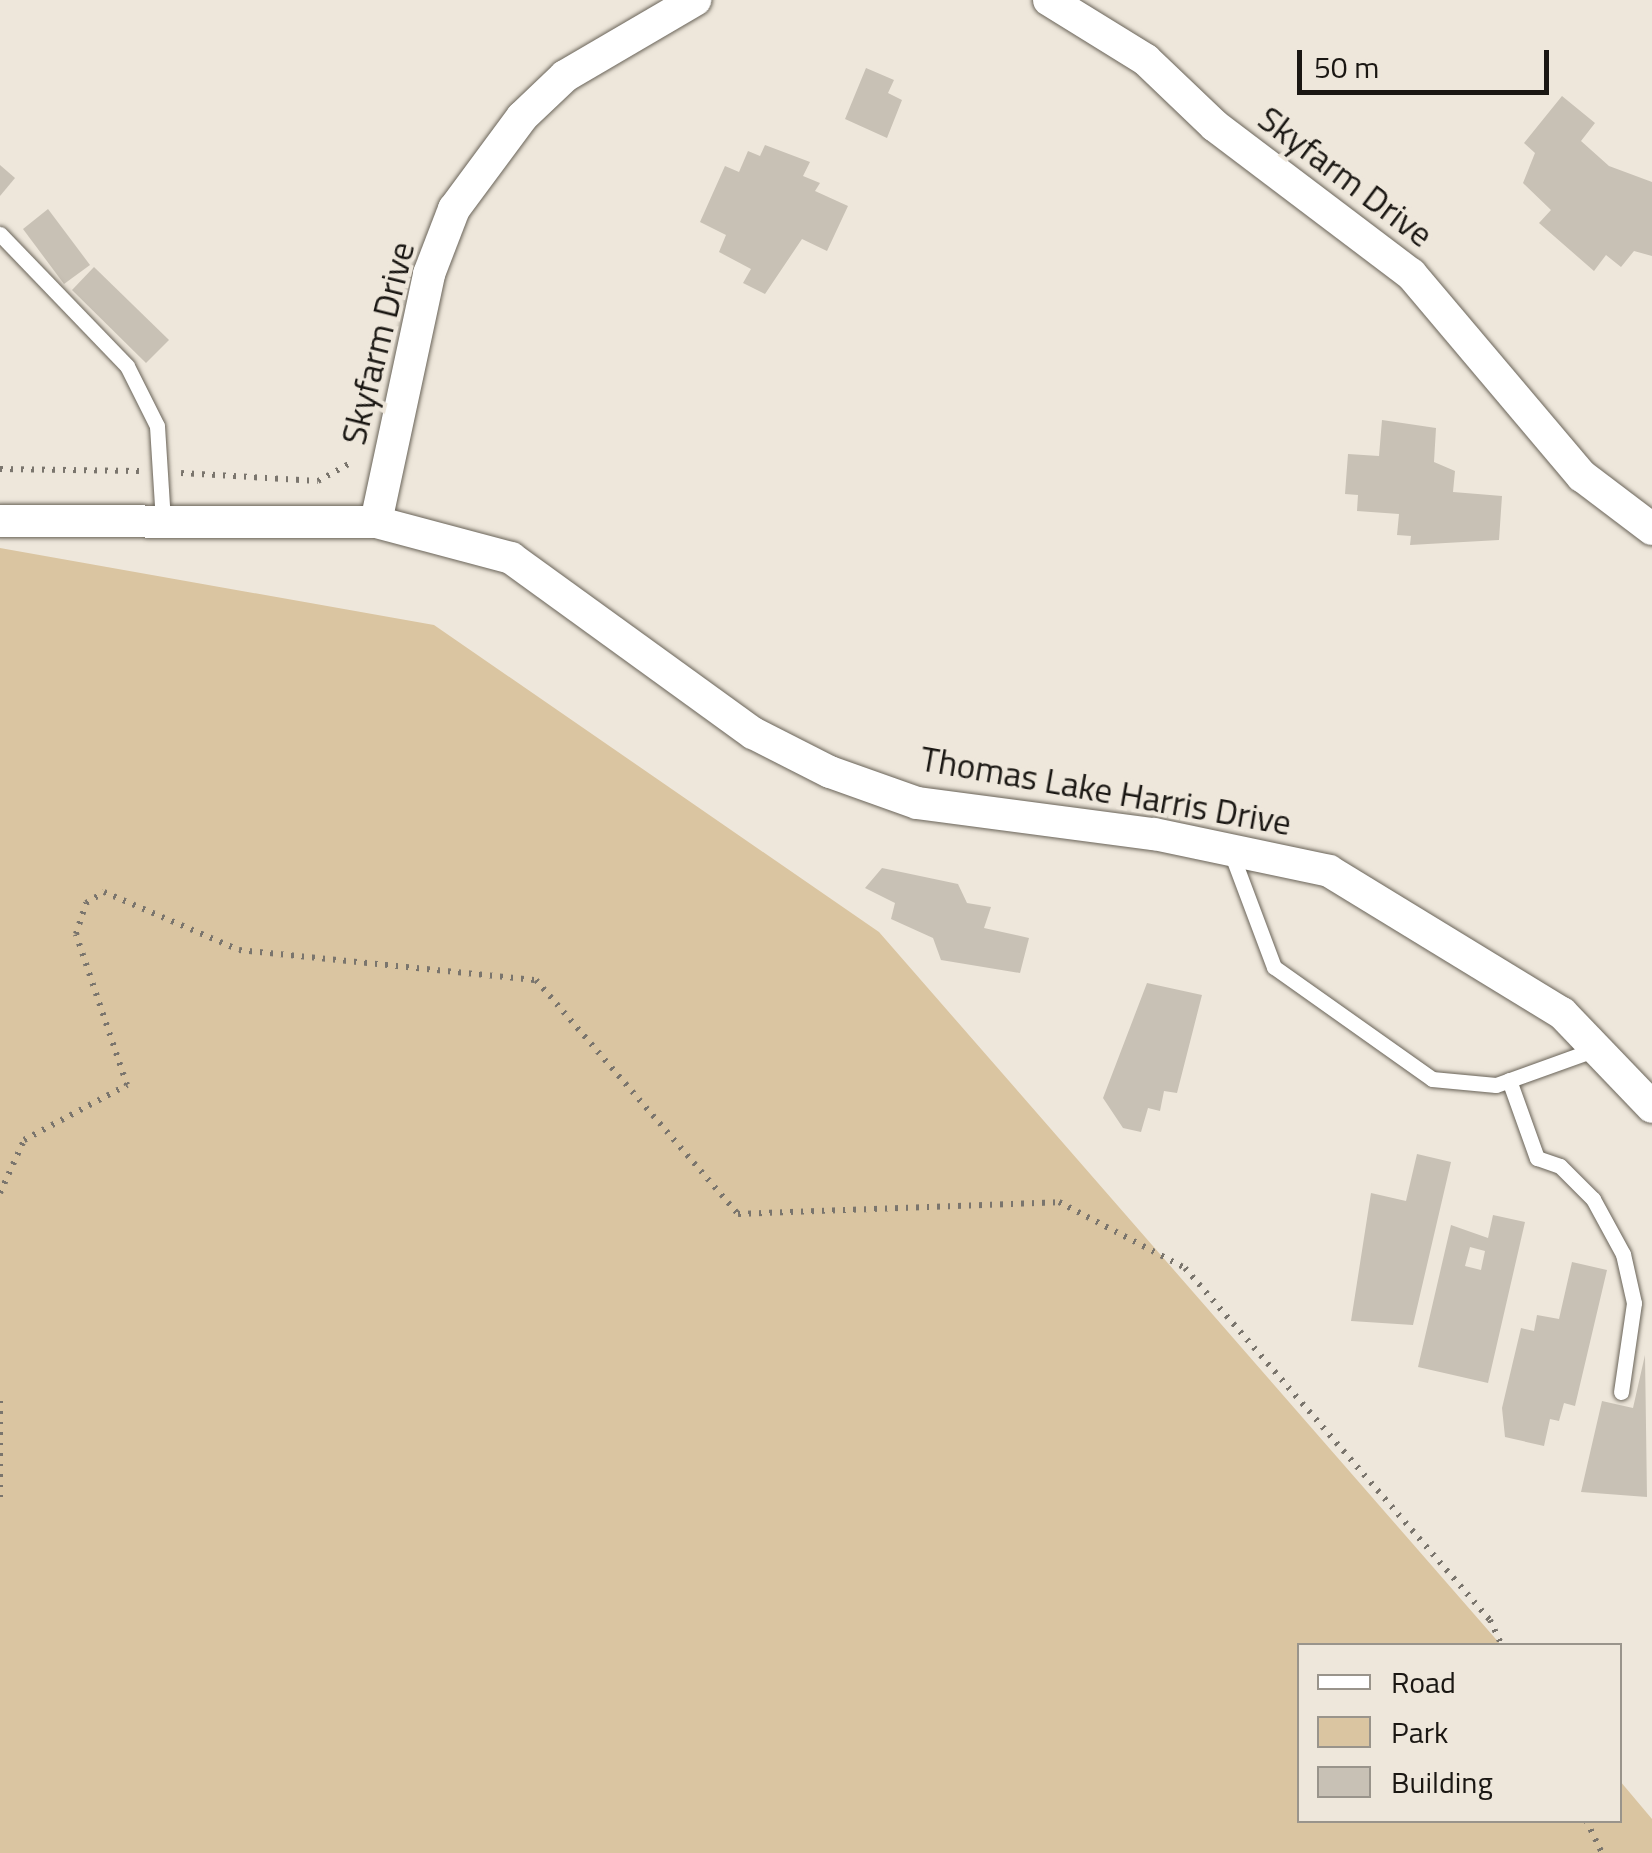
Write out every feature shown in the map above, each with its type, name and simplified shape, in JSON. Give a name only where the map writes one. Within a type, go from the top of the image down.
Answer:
[{"type":"street","name":"Skyfarm Drive","points":[[376,522],[429,274],[454,210],[522,117],[565,76],[694,0]]},
{"type":"street","name":"Skyfarm Drive","points":[[1049,0],[1146,60],[1215,126],[1411,274],[1582,476],[1652,528]]},
{"type":"street","name":"Thomas Lake Harris Drive","points":[[0,521],[376,522],[511,558],[753,733],[830,772],[917,803],[1020,822],[1229,847],[1329,871],[1562,1013],[1652,1107]]},
{"type":"lane","points":[[0,234],[127,366],[157,426],[163,522]]},
{"type":"lane","points":[[1229,847],[1274,967],[1432,1079],[1509,1080],[1596,1048]]},
{"type":"lane","points":[[1509,1080],[1537,1158],[1560,1166],[1593,1199],[1623,1254],[1634,1303],[1621,1392]]},
{"type":"path","points":[[179,473],[318,480],[354,461]]},
{"type":"path","points":[[0,469],[144,472]]},
{"type":"path","points":[[0,1193],[24,1140],[127,1084],[76,934],[86,903],[104,892],[239,950],[536,980],[738,1214],[1058,1202],[1185,1268],[1490,1620],[1501,1643]]},
{"type":"path","points":[[0,1401],[0,1497]]},
{"type":"path","points":[[1587,1823],[1602,1853]]},
{"type":"green space","points":[[0,548],[434,625],[879,932],[1499,1643],[1297,1643],[1297,1823],[1622,1823],[1622,1783],[1652,1819],[1652,1853],[0,1853]]},
{"type":"building","points":[[866,68],[894,80],[888,93],[902,100],[887,138],[845,119]]},
{"type":"building","points":[[1562,96],[1595,123],[1581,141],[1609,166],[1652,182],[1652,256],[1634,251],[1621,267],[1606,255],[1594,271],[1539,223],[1551,210],[1523,183],[1535,153],[1524,143]]},
{"type":"building","points":[[765,145],[810,162],[803,176],[820,183],[815,191],[848,206],[827,251],[802,239],[765,294],[743,283],[751,269],[719,252],[726,235],[700,222],[725,166],[739,172],[748,151],[760,156]]},
{"type":"building","points":[[0,165],[15,178],[0,196]]},
{"type":"building","points":[[48,209],[90,265],[64,284],[23,229]]},
{"type":"building","points":[[94,267],[169,340],[146,363],[72,290]]},
{"type":"building","points":[[1382,420],[1436,428],[1434,462],[1455,471],[1453,492],[1502,496],[1499,540],[1410,545],[1411,536],[1397,535],[1399,514],[1357,511],[1358,495],[1345,494],[1348,454],[1379,456]]},
{"type":"building","points":[[882,868],[958,884],[967,903],[991,907],[984,928],[1029,938],[1020,973],[941,960],[933,938],[891,919],[895,903],[865,888]]},
{"type":"building","points":[[1147,983],[1202,995],[1177,1093],[1164,1091],[1160,1111],[1148,1108],[1141,1132],[1123,1128],[1103,1098]]},
{"type":"building","points":[[1417,1154],[1451,1162],[1413,1325],[1351,1321],[1371,1193],[1406,1201]]},
{"type":"building","points":[[1493,1215],[1525,1222],[1488,1383],[1418,1367],[1451,1225],[1488,1238]],"holes":[[[1470,1247],[1485,1251],[1481,1270],[1465,1266]]]},
{"type":"building","points":[[1572,1262],[1607,1270],[1575,1406],[1564,1403],[1559,1421],[1550,1419],[1544,1446],[1505,1437],[1502,1408],[1521,1328],[1534,1331],[1537,1315],[1559,1319]]},
{"type":"building","points":[[1645,1355],[1647,1497],[1581,1492],[1602,1401],[1633,1408]]}]
